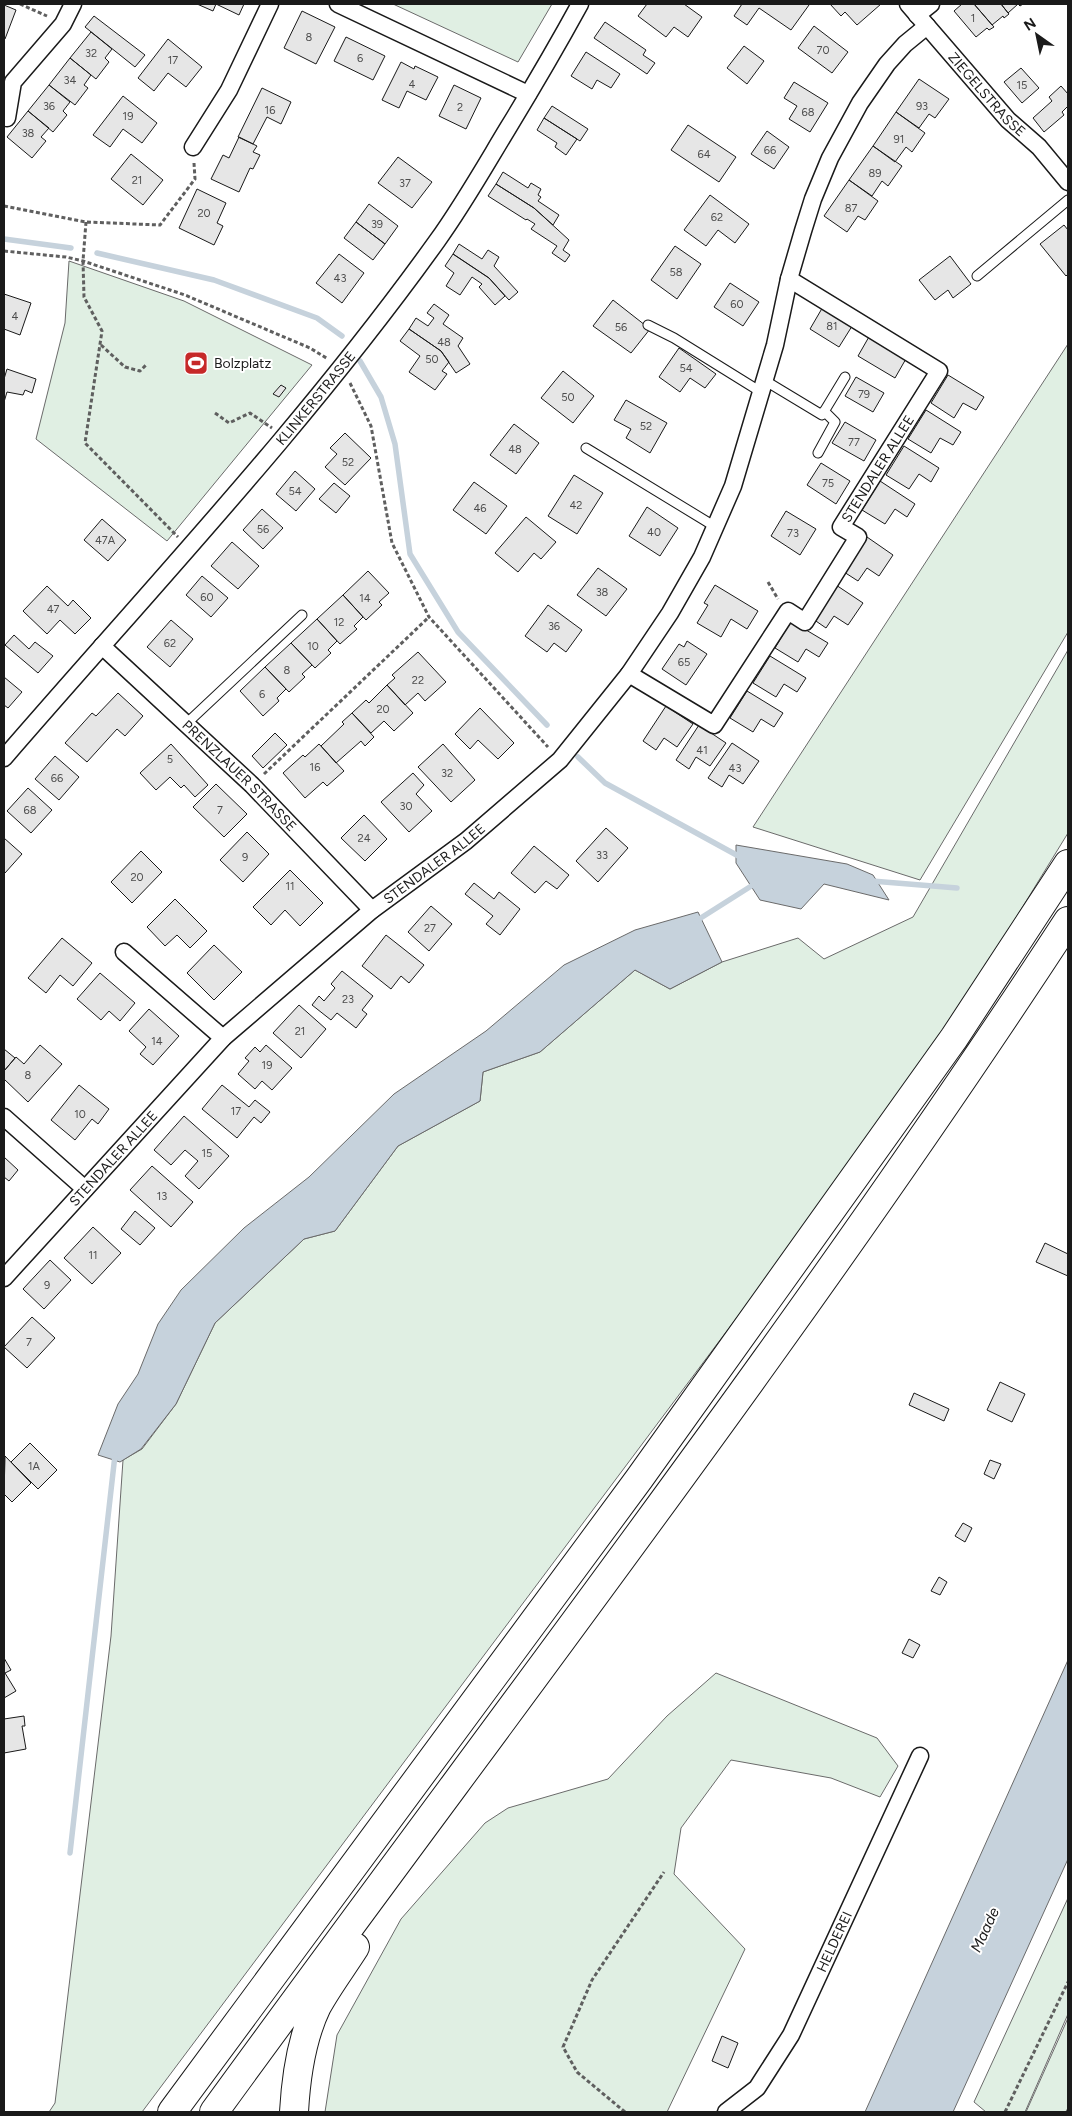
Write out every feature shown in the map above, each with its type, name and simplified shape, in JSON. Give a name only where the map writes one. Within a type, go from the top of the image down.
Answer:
[{"type":"highway","points":[[172,2112],[662,1447],[954,1038],[1068,864]]},
{"type":"highway","points":[[214,2112],[371,1896],[662,1505],[842,1255],[983,1052],[1068,921]]},
{"type":"highway","points":[[294,2112],[295,2082],[302,2050],[317,2006],[365,1932],[371,1896]]},
{"type":"street","points":[[7,118],[13,82],[63,24],[73,4]]},
{"type":"street","points":[[193,147],[229,90],[270,4]]},
{"type":"street","points":[[338,4],[528,94]]},
{"type":"street","name":"KLINKERSTRASSE","points":[[4,758],[284,437],[438,241],[555,50],[580,4]]},
{"type":"street","name":"STENDALER ALLEE","points":[[4,1278],[223,1038],[372,910],[466,841],[560,760],[629,674],[670,613],[702,557],[733,486],[775,345],[789,279],[813,199],[830,158],[860,103],[887,64],[905,44],[917,15],[931,4]]},
{"type":"street","name":"ZIEGELSTRASSE","points":[[917,15],[1008,120],[1039,147],[1068,182]]},
{"type":"street","name":"STENDALER ALLEE","points":[[629,674],[714,724],[788,611],[805,622],[858,537],[842,526],[939,371],[789,279]]},
{"type":"street","name":"PRENZLAUER STRASSE","points":[[102,646],[252,784],[372,910]]},
{"type":"street","points":[[124,952],[223,1038]]},
{"type":"street","points":[[5,1120],[85,1189]]},
{"type":"street","name":"HELDEREI","points":[[726,2112],[757,2088],[791,2035],[920,1756]]},
{"type":"lane","points":[[977,276],[1068,200]]},
{"type":"lane","points":[[648,326],[822,415],[845,377]]},
{"type":"lane","points":[[818,453],[835,422],[824,411]]},
{"type":"lane","points":[[586,448],[714,526]]},
{"type":"lane","points":[[186,724],[302,615]]},
{"type":"path","points":[[20,4],[63,24]]},
{"type":"path","points":[[4,206],[86,222],[160,225],[195,179],[193,147]]},
{"type":"path","points":[[86,222],[83,261],[84,297],[102,331],[85,443],[188,548]]},
{"type":"path","points":[[4,251],[66,257],[83,261],[185,296],[310,348],[341,366],[371,426],[392,544],[429,617],[560,760]]},
{"type":"path","points":[[100,344],[125,366],[140,370],[146,365]]},
{"type":"path","points":[[215,413],[229,423],[250,413],[284,437]]},
{"type":"path","points":[[252,784],[429,617]]},
{"type":"path","points":[[626,2112],[577,2072],[563,2047],[592,1980],[664,1872]]},
{"type":"path","points":[[1006,2112],[1068,1982]]},
{"type":"green space","points":[[393,4],[552,4],[518,62]]},
{"type":"green space","points":[[69,261],[184,301],[312,365],[167,541],[36,439],[65,323]]},
{"type":"green space","points":[[1068,344],[1068,632],[920,880],[753,827]]},
{"type":"green space","points":[[1068,650],[1068,833],[923,1069],[142,2112],[49,2112],[55,2103],[111,1636],[123,1460],[142,1449],[176,1404],[215,1323],[304,1239],[335,1231],[398,1146],[480,1101],[483,1072],[540,1052],[635,970],[670,989],[722,962],[798,938],[824,959],[913,917]]},
{"type":"green space","points":[[716,1673],[877,1738],[898,1766],[880,1797],[831,1778],[731,1760],[681,1828],[674,1874],[745,1949],[667,2112],[325,2112],[337,2035],[401,1919],[485,1823],[508,1808],[608,1779],[667,1716]]},
{"type":"green space","points":[[1068,1898],[1068,2014],[1025,2112],[986,2112],[974,2102]]},
{"type":"green space","points":[[1068,2018],[1068,2112],[1026,2112]]},
{"type":"water","points":[[736,845],[847,864],[873,875],[889,900],[824,884],[801,909],[760,900],[736,863]]},
{"type":"water","points":[[698,912],[722,962],[670,989],[635,970],[540,1052],[483,1072],[480,1101],[398,1146],[335,1231],[304,1239],[215,1323],[176,1404],[141,1449],[120,1462],[98,1455],[118,1404],[138,1374],[158,1324],[181,1290],[244,1228],[309,1177],[394,1094],[486,1031],[564,965],[635,930]]},
{"type":"water","name":"Maade","points":[[1068,1660],[1068,1859],[953,2112],[865,2112]]},
{"type":"building","points":[[197,4],[216,4],[213,11]]},
{"type":"building","points":[[216,4],[244,4],[239,15]]},
{"type":"building","points":[[647,4],[684,4],[702,17],[688,37],[674,27],[666,37],[638,16]]},
{"type":"building","points":[[742,4],[809,5],[791,30],[759,8],[747,25],[734,16]]},
{"type":"building","points":[[830,4],[881,4],[857,25],[845,12],[841,16]]},
{"type":"building","points":[[962,4],[974,4],[994,27],[989,30],[987,28],[976,37],[954,11]]},
{"type":"building","points":[[974,4],[1001,4],[1009,14],[1004,18],[1003,16],[992,25]]},
{"type":"building","points":[[1001,4],[1018,4],[1008,13]]},
{"type":"building","points":[[4,5],[16,10],[5,39],[4,39]]},
{"type":"building","points":[[302,11],[335,27],[316,64],[284,48]]},
{"type":"building","points":[[94,16],[145,55],[135,67],[85,27]]},
{"type":"building","points":[[605,22],[646,50],[643,55],[655,63],[647,74],[594,38]]},
{"type":"building","points":[[814,26],[848,52],[832,73],[798,48]]},
{"type":"building","points":[[91,32],[112,49],[105,58],[109,62],[96,79],[70,58]]},
{"type":"building","points":[[346,37],[385,56],[373,80],[334,61]]},
{"type":"building","points":[[168,39],[202,67],[186,87],[168,73],[154,91],[138,78]]},
{"type":"building","points":[[744,46],[764,61],[747,84],[727,68]]},
{"type":"building","points":[[586,52],[620,74],[611,88],[597,80],[592,89],[571,76]]},
{"type":"building","points":[[70,58],[91,75],[84,85],[88,88],[75,105],[49,85]]},
{"type":"building","points":[[401,62],[414,69],[415,66],[438,77],[426,100],[407,91],[399,108],[382,100]]},
{"type":"building","points":[[1021,68],[1039,88],[1022,103],[1004,82]]},
{"type":"building","points":[[919,79],[949,99],[935,118],[929,114],[919,128],[896,112]]},
{"type":"building","points":[[794,82],[828,103],[810,132],[789,119],[797,106],[784,98]]},
{"type":"building","points":[[49,85],[70,102],[63,111],[67,115],[53,132],[28,111]]},
{"type":"building","points":[[454,85],[481,98],[466,129],[439,116]]},
{"type":"building","points":[[1061,86],[1068,94],[1068,106],[1062,112],[1064,115],[1044,132],[1033,118],[1052,101],[1049,97]]},
{"type":"building","points":[[262,88],[291,102],[281,124],[267,117],[253,144],[238,137]]},
{"type":"building","points":[[123,96],[157,123],[142,143],[123,129],[110,147],[93,135]]},
{"type":"building","points":[[552,106],[588,129],[580,141],[544,118]]},
{"type":"building","points":[[28,111],[49,128],[41,137],[46,141],[32,158],[7,137]]},
{"type":"building","points":[[896,112],[925,133],[912,152],[906,147],[895,162],[873,146]]},
{"type":"building","points":[[544,118],[577,139],[566,155],[555,147],[557,143],[537,130]]},
{"type":"building","points":[[688,125],[736,157],[719,182],[671,150]]},
{"type":"building","points":[[767,131],[789,147],[774,169],[751,154]]},
{"type":"building","points":[[239,137],[257,146],[253,152],[260,155],[253,169],[250,168],[239,192],[211,179],[223,155],[229,158]]},
{"type":"building","points":[[873,146],[902,166],[888,186],[882,181],[872,196],[849,180]]},
{"type":"building","points":[[131,154],[163,180],[143,205],[111,179]]},
{"type":"building","points":[[398,157],[432,182],[412,208],[378,183]]},
{"type":"building","points":[[503,172],[528,188],[531,183],[541,189],[538,195],[541,197],[538,201],[559,215],[553,225],[534,208],[496,184]]},
{"type":"building","points":[[849,180],[878,201],[865,220],[858,216],[847,232],[824,216]]},
{"type":"building","points":[[496,184],[534,208],[569,240],[563,250],[570,255],[565,262],[552,253],[557,246],[531,229],[535,224],[488,196]]},
{"type":"building","points":[[197,189],[226,203],[217,223],[223,226],[214,245],[179,228]]},
{"type":"building","points":[[710,195],[749,224],[735,243],[718,230],[706,246],[684,230]]},
{"type":"building","points":[[369,204],[398,226],[385,244],[356,222]]},
{"type":"building","points":[[356,222],[385,244],[373,260],[344,238]]},
{"type":"building","points":[[1064,225],[1068,230],[1068,274],[1066,276],[1040,244]]},
{"type":"building","points":[[459,244],[482,259],[488,250],[499,257],[494,266],[518,292],[509,300],[489,278],[453,254]]},
{"type":"building","points":[[675,246],[701,264],[677,299],[651,280]]},
{"type":"building","points":[[339,254],[364,273],[342,303],[316,283]]},
{"type":"building","points":[[453,254],[489,278],[505,296],[495,305],[479,287],[482,284],[472,277],[460,295],[446,286],[454,273],[445,266]]},
{"type":"building","points":[[950,256],[971,284],[953,298],[948,290],[935,300],[919,280]]},
{"type":"building","points":[[730,283],[759,302],[743,326],[714,307]]},
{"type":"building","points":[[4,294],[31,303],[20,335],[4,329]]},
{"type":"building","points":[[613,300],[650,329],[631,353],[593,326]]},
{"type":"building","points":[[434,304],[449,315],[443,324],[463,338],[458,346],[470,364],[456,373],[441,351],[409,329],[416,318],[428,326],[434,318],[427,313]]},
{"type":"building","points":[[824,305],[854,323],[839,347],[810,329]]},
{"type":"building","points":[[409,329],[441,351],[449,362],[442,371],[447,374],[435,390],[409,372],[420,356],[400,341]]},
{"type":"building","points":[[870,335],[907,357],[895,378],[858,356]]},
{"type":"building","points":[[679,348],[716,374],[705,388],[690,378],[680,392],[659,377]]},
{"type":"building","points":[[7,369],[36,379],[32,393],[25,390],[23,395],[7,392],[4,402],[4,379]]},
{"type":"building","points":[[563,371],[594,396],[573,423],[541,398]]},
{"type":"building","points":[[948,375],[984,397],[976,410],[963,403],[954,418],[931,403]]},
{"type":"building","points":[[856,377],[884,393],[873,412],[845,396]]},
{"type":"building","points":[[281,385],[286,388],[279,397],[273,394]]},
{"type":"building","points":[[626,400],[667,423],[650,453],[626,438],[631,429],[614,420]]},
{"type":"building","points":[[926,410],[961,432],[953,445],[940,438],[931,453],[908,439]]},
{"type":"building","points":[[845,422],[876,440],[864,461],[832,443]]},
{"type":"building","points":[[514,424],[539,443],[516,474],[490,455]]},
{"type":"building","points":[[345,433],[371,458],[345,485],[325,467],[337,454],[330,448]]},
{"type":"building","points":[[904,446],[939,468],[931,482],[919,474],[909,489],[886,475]]},
{"type":"building","points":[[821,463],[850,481],[836,504],[807,485]]},
{"type":"building","points":[[295,471],[315,489],[296,511],[276,494]]},
{"type":"building","points":[[574,475],[603,493],[577,534],[548,516]]},
{"type":"building","points":[[880,481],[915,504],[907,517],[895,509],[885,524],[862,510]]},
{"type":"building","points":[[474,482],[507,506],[486,534],[453,510]]},
{"type":"building","points":[[334,483],[350,496],[336,513],[319,499]]},
{"type":"building","points":[[647,507],[678,528],[660,556],[629,536]]},
{"type":"building","points":[[262,509],[283,528],[263,549],[243,530]]},
{"type":"building","points":[[786,511],[816,529],[800,555],[771,536]]},
{"type":"building","points":[[526,517],[556,542],[541,559],[534,553],[518,572],[495,553]]},
{"type":"building","points":[[102,519],[126,540],[108,561],[84,540]]},
{"type":"building","points":[[867,537],[893,555],[879,576],[867,568],[858,581],[844,572]]},
{"type":"building","points":[[232,542],[259,566],[238,589],[211,566]]},
{"type":"building","points":[[598,568],[627,589],[606,616],[577,595]]},
{"type":"building","points":[[368,571],[389,593],[379,602],[382,605],[366,620],[343,595]]},
{"type":"building","points":[[202,576],[228,598],[211,617],[186,595]]},
{"type":"building","points":[[715,585],[758,611],[747,629],[731,619],[721,637],[697,623],[708,605],[704,603]]},
{"type":"building","points":[[836,585],[863,603],[848,625],[834,616],[826,628],[813,619]]},
{"type":"building","points":[[47,586],[68,606],[73,600],[91,618],[75,634],[60,620],[47,634],[23,611]]},
{"type":"building","points":[[343,595],[363,617],[354,626],[357,629],[340,644],[317,619]]},
{"type":"building","points":[[548,605],[582,630],[566,652],[554,643],[547,652],[525,636]]},
{"type":"building","points":[[317,619],[337,641],[328,650],[331,653],[315,668],[291,643]]},
{"type":"building","points":[[171,620],[193,639],[170,667],[147,647]]},
{"type":"building","points":[[791,621],[828,643],[819,657],[806,649],[798,662],[775,648]]},
{"type":"building","points":[[14,635],[29,649],[35,642],[53,656],[38,673],[5,645]]},
{"type":"building","points":[[687,641],[707,654],[686,685],[662,669],[679,644],[684,647]]},
{"type":"building","points":[[291,643],[312,665],[302,674],[305,677],[289,692],[265,667]]},
{"type":"building","points":[[418,652],[446,682],[425,701],[418,693],[405,705],[387,685],[395,678],[392,675]]},
{"type":"building","points":[[770,656],[806,678],[797,692],[784,684],[776,697],[753,683]]},
{"type":"building","points":[[265,667],[286,689],[277,698],[279,701],[263,716],[240,691]]},
{"type":"building","points":[[4,677],[22,692],[8,708],[4,705]]},
{"type":"building","points":[[387,685],[413,713],[394,731],[384,721],[371,733],[352,713],[366,700],[369,703]]},
{"type":"building","points":[[747,691],[783,713],[774,727],[761,719],[753,732],[730,718]]},
{"type":"building","points":[[118,693],[143,716],[125,736],[117,729],[87,762],[65,743],[92,713],[96,716]]},
{"type":"building","points":[[666,706],[693,724],[677,747],[664,738],[656,750],[643,741]]},
{"type":"building","points":[[480,708],[514,743],[498,759],[478,740],[470,749],[455,734]]},
{"type":"building","points":[[352,713],[374,737],[365,746],[361,741],[336,763],[321,746],[344,724],[342,722]]},
{"type":"building","points":[[699,725],[726,743],[710,766],[696,757],[689,769],[676,760]]},
{"type":"building","points":[[275,733],[287,745],[263,768],[252,756]]},
{"type":"building","points":[[732,743],[759,761],[743,784],[729,775],[722,787],[708,778]]},
{"type":"building","points":[[171,744],[208,785],[195,797],[184,785],[181,788],[170,777],[156,790],[140,773]]},
{"type":"building","points":[[319,744],[344,771],[327,786],[323,782],[305,798],[283,773]]},
{"type":"building","points":[[443,744],[475,780],[451,802],[418,767]]},
{"type":"building","points":[[55,756],[79,777],[59,800],[35,779]]},
{"type":"building","points":[[413,773],[424,785],[416,794],[432,811],[409,832],[381,802]]},
{"type":"building","points":[[216,784],[247,814],[224,837],[193,807]]},
{"type":"building","points":[[28,788],[52,810],[31,833],[7,811]]},
{"type":"building","points":[[364,815],[387,839],[365,861],[341,838]]},
{"type":"building","points":[[606,828],[628,848],[598,882],[576,861]]},
{"type":"building","points":[[247,832],[269,854],[243,882],[220,860]]},
{"type":"building","points":[[4,838],[22,854],[5,873],[4,872]]},
{"type":"building","points":[[534,846],[569,875],[557,889],[546,881],[535,893],[511,873]]},
{"type":"building","points":[[141,851],[162,872],[132,903],[111,882]]},
{"type":"building","points":[[290,870],[323,903],[300,926],[285,910],[271,925],[253,907]]},
{"type":"building","points":[[474,883],[494,899],[499,892],[520,909],[500,935],[486,924],[493,916],[465,894]]},
{"type":"building","points":[[175,899],[207,931],[190,948],[177,935],[165,946],[147,927]]},
{"type":"building","points":[[431,906],[452,924],[429,951],[408,932]]},
{"type":"building","points":[[386,935],[424,965],[409,983],[401,976],[391,989],[362,966]]},
{"type":"building","points":[[62,938],[92,963],[73,986],[60,975],[46,993],[28,978]]},
{"type":"building","points":[[214,945],[242,972],[214,1000],[187,973]]},
{"type":"building","points":[[342,971],[373,996],[362,1010],[367,1014],[356,1028],[337,1013],[331,1020],[312,1005],[319,996],[324,1001],[335,988],[331,984]]},
{"type":"building","points":[[100,973],[135,1003],[120,1021],[109,1011],[101,1020],[77,999]]},
{"type":"building","points":[[299,1005],[326,1029],[301,1058],[273,1033]]},
{"type":"building","points":[[149,1009],[179,1036],[153,1065],[140,1054],[146,1047],[129,1031]]},
{"type":"building","points":[[40,1045],[62,1064],[28,1102],[4,1079],[4,1071],[16,1057],[24,1064]]},
{"type":"building","points":[[266,1045],[292,1068],[272,1090],[262,1081],[255,1089],[238,1074],[249,1061],[245,1058],[255,1047],[260,1052]]},
{"type":"building","points":[[4,1049],[15,1058],[4,1071]]},
{"type":"building","points":[[79,1085],[109,1109],[98,1124],[92,1119],[75,1140],[51,1120]]},
{"type":"building","points":[[222,1085],[249,1107],[255,1100],[270,1112],[261,1123],[254,1117],[237,1138],[202,1109]]},
{"type":"building","points":[[184,1116],[229,1156],[199,1189],[185,1176],[198,1161],[185,1150],[171,1165],[154,1150]]},
{"type":"building","points":[[4,1157],[18,1170],[9,1181],[4,1177]]},
{"type":"building","points":[[152,1166],[193,1202],[171,1227],[130,1190]]},
{"type":"building","points":[[135,1211],[155,1228],[140,1245],[121,1229]]},
{"type":"building","points":[[93,1227],[121,1253],[92,1284],[64,1258]]},
{"type":"building","points":[[1045,1243],[1068,1254],[1068,1276],[1036,1262]]},
{"type":"building","points":[[50,1260],[71,1280],[44,1309],[23,1289]]},
{"type":"building","points":[[32,1317],[55,1338],[27,1368],[4,1347]]},
{"type":"building","points":[[1000,1382],[1025,1394],[1012,1422],[987,1410]]},
{"type":"building","points":[[914,1393],[949,1409],[944,1421],[909,1405]]},
{"type":"building","points":[[30,1443],[57,1470],[38,1489],[11,1462]]},
{"type":"building","points":[[5,1456],[31,1483],[12,1502],[4,1494]]},
{"type":"building","points":[[990,1460],[1001,1464],[994,1479],[984,1474]]},
{"type":"building","points":[[963,1523],[972,1528],[965,1542],[955,1536]]},
{"type":"building","points":[[939,1577],[947,1582],[940,1595],[931,1591]]},
{"type":"building","points":[[909,1639],[920,1645],[913,1658],[902,1653]]},
{"type":"building","points":[[4,1658],[11,1670],[5,1673],[16,1691],[4,1698]]},
{"type":"building","points":[[24,1716],[25,1726],[22,1726],[26,1749],[4,1753],[4,1719]]},
{"type":"building","points":[[722,2036],[738,2043],[728,2068],[712,2061]]},
{"type":"waterway","points":[[4,239],[71,248]]},
{"type":"waterway","points":[[97,253],[214,280],[317,318],[342,336]]},
{"type":"waterway","points":[[360,361],[381,397],[395,444],[410,554],[458,632],[547,725]]},
{"type":"waterway","points":[[578,757],[605,783],[742,858]]},
{"type":"waterway","points":[[872,881],[957,888]]},
{"type":"waterway","points":[[696,921],[756,883]]},
{"type":"waterway","points":[[70,1853],[115,1455]]},
{"type":"place","name":"Bolzplatz","points":[[196,363]]}]
